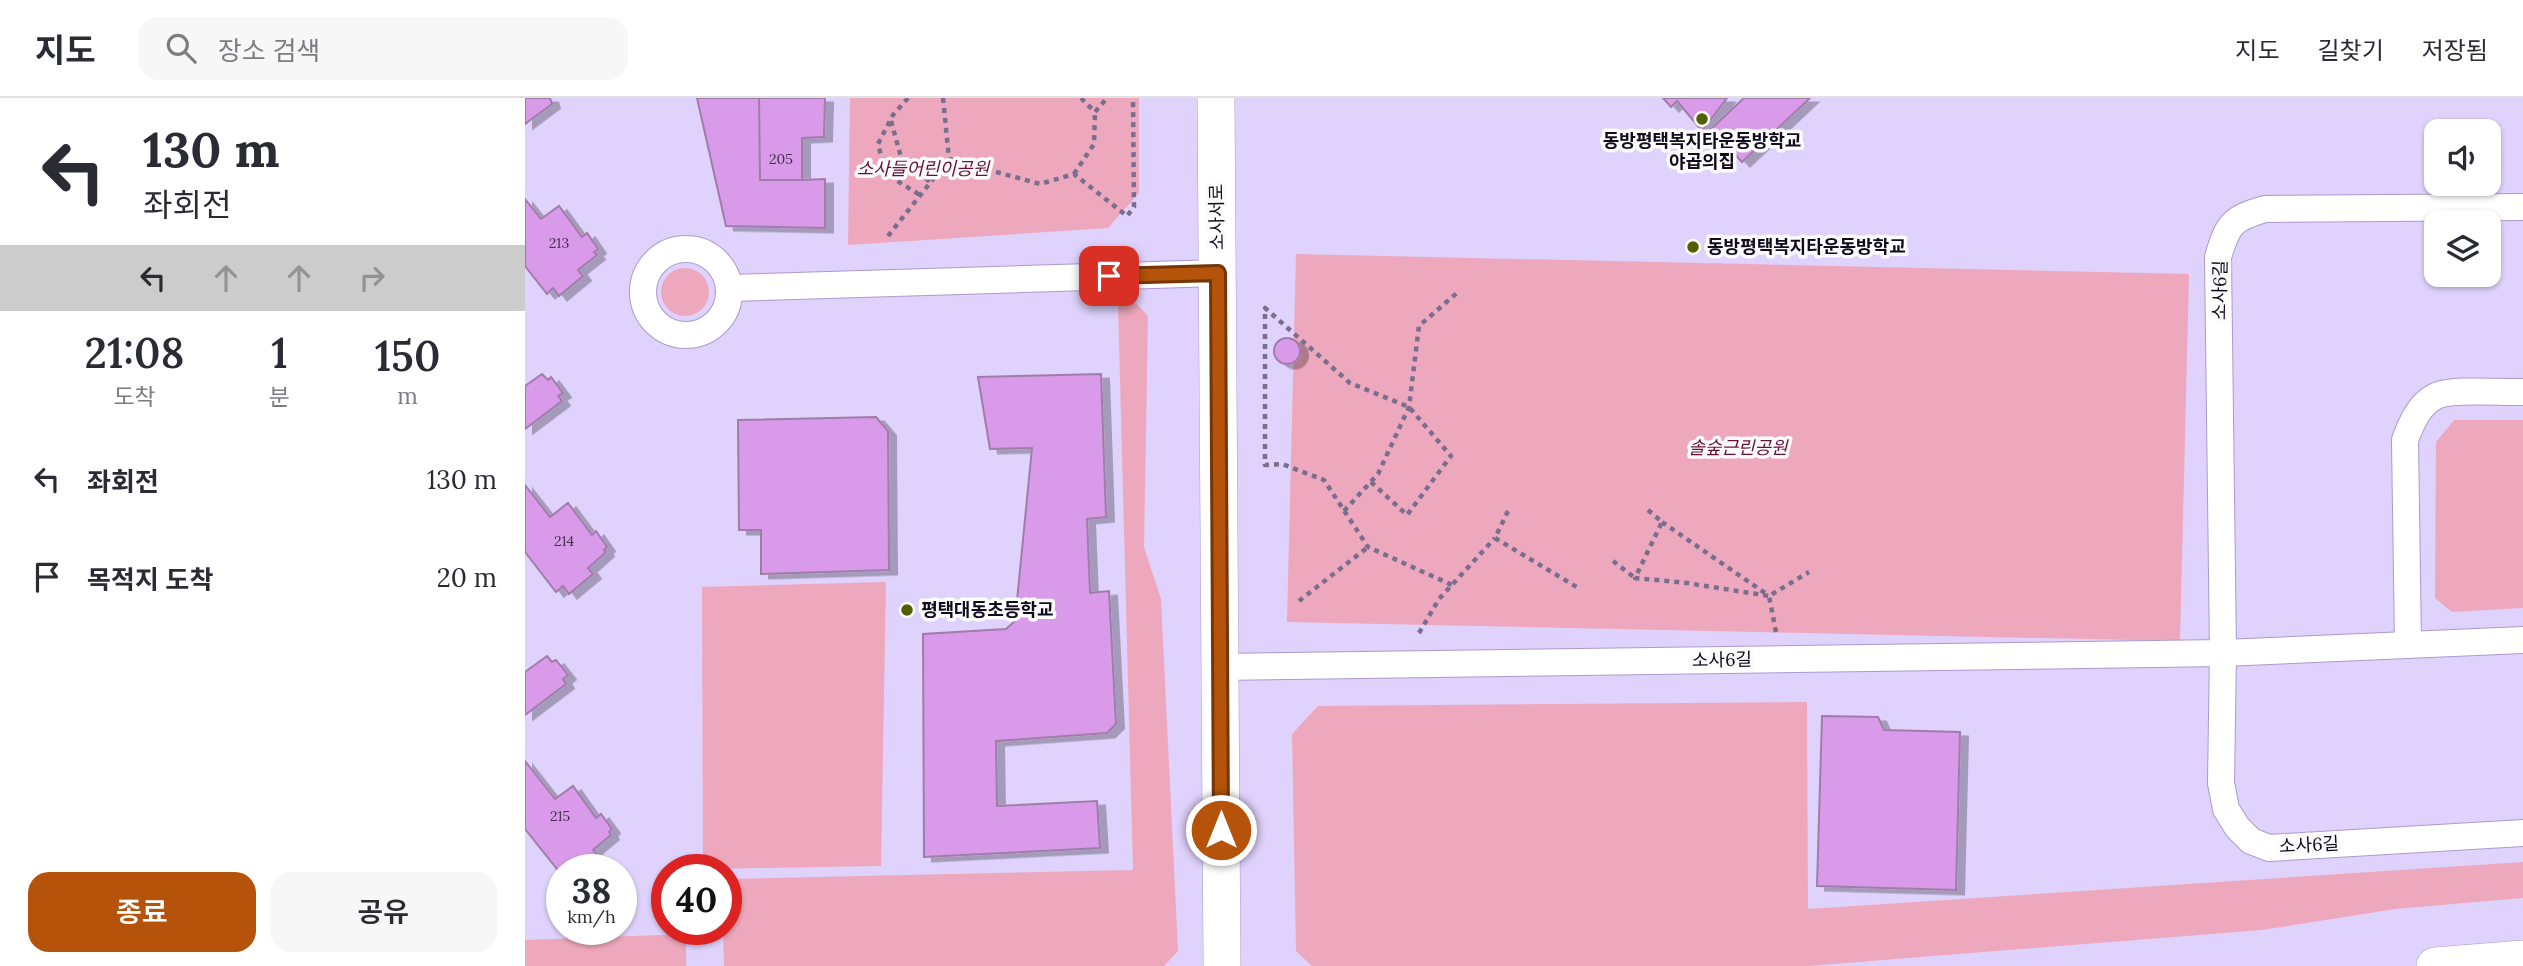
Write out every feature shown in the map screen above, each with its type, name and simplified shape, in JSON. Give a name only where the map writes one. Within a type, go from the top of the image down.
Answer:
[{"type":"street","name":"소사서로","points":[[1216,98],[1222,966]]},
{"type":"street","name":"소사6길","points":[[2523,208],[2265,209],[2239,217],[2225,233],[2218,257],[2223,653],[2221,783],[2226,809],[2251,841],[2269,848],[2523,833]]},
{"type":"street","points":[[729,288],[1218,273]]},
{"type":"street","points":[[2408,645],[2405,440],[2410,426],[2420,409],[2435,396],[2448,393],[2523,392]]},
{"type":"street","points":[[2223,653],[2523,640]]},
{"type":"street","name":"소사6길","points":[[1221,667],[2223,653]]},
{"type":"street","points":[[2435,966],[2523,959]]},
{"type":"path","points":[[908,98],[891,119],[878,144],[886,174],[920,195]]},
{"type":"path","points":[[888,236],[949,159],[943,98]]},
{"type":"path","points":[[1081,98],[1095,111]]},
{"type":"path","points":[[949,159],[1040,184],[1074,174],[1094,144],[1095,111],[1107,98]]},
{"type":"path","points":[[1074,174],[1127,216],[1135,207],[1133,98]]},
{"type":"path","points":[[891,119],[901,157],[930,183]]},
{"type":"path","points":[[1345,511],[1378,474],[1409,407],[1419,326],[1458,292]]},
{"type":"path","points":[[1371,482],[1408,515],[1451,456],[1409,407],[1350,383],[1265,308],[1265,465],[1282,464],[1324,480],[1368,547],[1452,586]]},
{"type":"path","points":[[1648,510],[1769,596],[1776,634]]},
{"type":"path","points":[[1419,633],[1439,599],[1495,538],[1508,511]]},
{"type":"path","points":[[1635,578],[1662,522]]},
{"type":"path","points":[[1495,538],[1580,589]]},
{"type":"path","points":[[1299,601],[1368,547]]},
{"type":"path","points":[[1613,561],[1635,578],[1769,596],[1809,572]]},
{"type":"green space","name":"소사들어린이공원","points":[[850,98],[1139,98],[1139,193],[1108,228],[848,245]]},
{"type":"green space","name":"솔숲근린공원","points":[[1296,254],[2189,274],[2180,641],[1287,622]]},
{"type":"green space","points":[[685,268],[702,275],[709,292],[702,309],[685,316],[668,309],[661,292],[668,275]]},
{"type":"green space","points":[[1118,303],[1136,303],[1148,316],[1144,547],[1161,599],[1178,951],[1164,966],[724,966],[723,945],[742,945],[742,879],[1133,870]]},
{"type":"green space","points":[[2454,420],[2523,420],[2523,608],[2452,612],[2435,598],[2436,442]]},
{"type":"green space","points":[[886,582],[881,866],[742,868],[742,854],[703,854],[702,587]]},
{"type":"green space","points":[[1807,702],[1808,909],[2523,862],[2523,898],[2395,909],[2262,930],[1808,966],[1312,966],[1296,951],[1292,734],[1318,706]]},
{"type":"green space","points":[[651,935],[651,945],[686,945],[686,966],[525,966],[525,940],[546,939],[546,945],[637,945],[637,936]]},
{"type":"building","points":[[525,98],[550,98],[552,104],[525,124]]},
{"type":"building","points":[[697,98],[801,98],[802,180],[825,179],[825,228],[726,226]]},
{"type":"building","points":[[759,98],[825,98],[824,137],[802,138],[802,180],[760,180]]},
{"type":"building","name":"동방평택복지타운동방학교 야곱의집","points":[[1663,98],[1727,98],[1702,131],[1677,101],[1671,107]]},
{"type":"building","points":[[1744,98],[1810,98],[1742,162],[1711,129]]},
{"type":"building","points":[[525,199],[541,219],[559,206],[582,237],[587,233],[598,249],[594,252],[597,255],[578,270],[583,276],[559,296],[553,288],[547,294],[525,266]]},
{"type":"building","points":[[1287,338],[1296,342],[1300,351],[1296,360],[1287,364],[1278,360],[1274,351],[1278,342]]},
{"type":"building","points":[[542,374],[548,380],[551,377],[563,393],[558,396],[562,401],[525,429],[525,386]]},
{"type":"building","points":[[1101,374],[1106,517],[1087,519],[1090,593],[1109,591],[1116,724],[1107,733],[996,741],[997,806],[1097,801],[1100,848],[924,857],[923,634],[1006,629],[1015,621],[1032,448],[990,449],[978,377]]},
{"type":"building","points":[[876,417],[888,431],[889,570],[761,574],[761,530],[739,530],[738,420]]},
{"type":"building","points":[[525,485],[550,517],[568,503],[592,535],[596,531],[607,547],[604,550],[606,552],[588,568],[593,574],[569,594],[563,586],[556,592],[525,552]]},
{"type":"building","points":[[547,656],[552,662],[556,660],[568,675],[563,679],[566,684],[525,715],[525,672]]},
{"type":"building","points":[[1822,716],[1878,717],[1884,730],[1960,732],[1956,890],[1817,886]]},
{"type":"building","points":[[525,761],[555,799],[573,786],[596,818],[601,814],[612,829],[609,832],[611,835],[593,850],[596,854],[546,855],[525,829]]},
{"type":"place","name":"동방평택복지타운동방학교 야곱의집","points":[[1702,119]]},
{"type":"place","name":"동방평택복지타운동방학교","points":[[1693,247]]},
{"type":"place","name":"평택대동초등학교","points":[[907,610]]},
{"type":"route","points":[[1109,276],[1218,273],[1221,830]]}]
